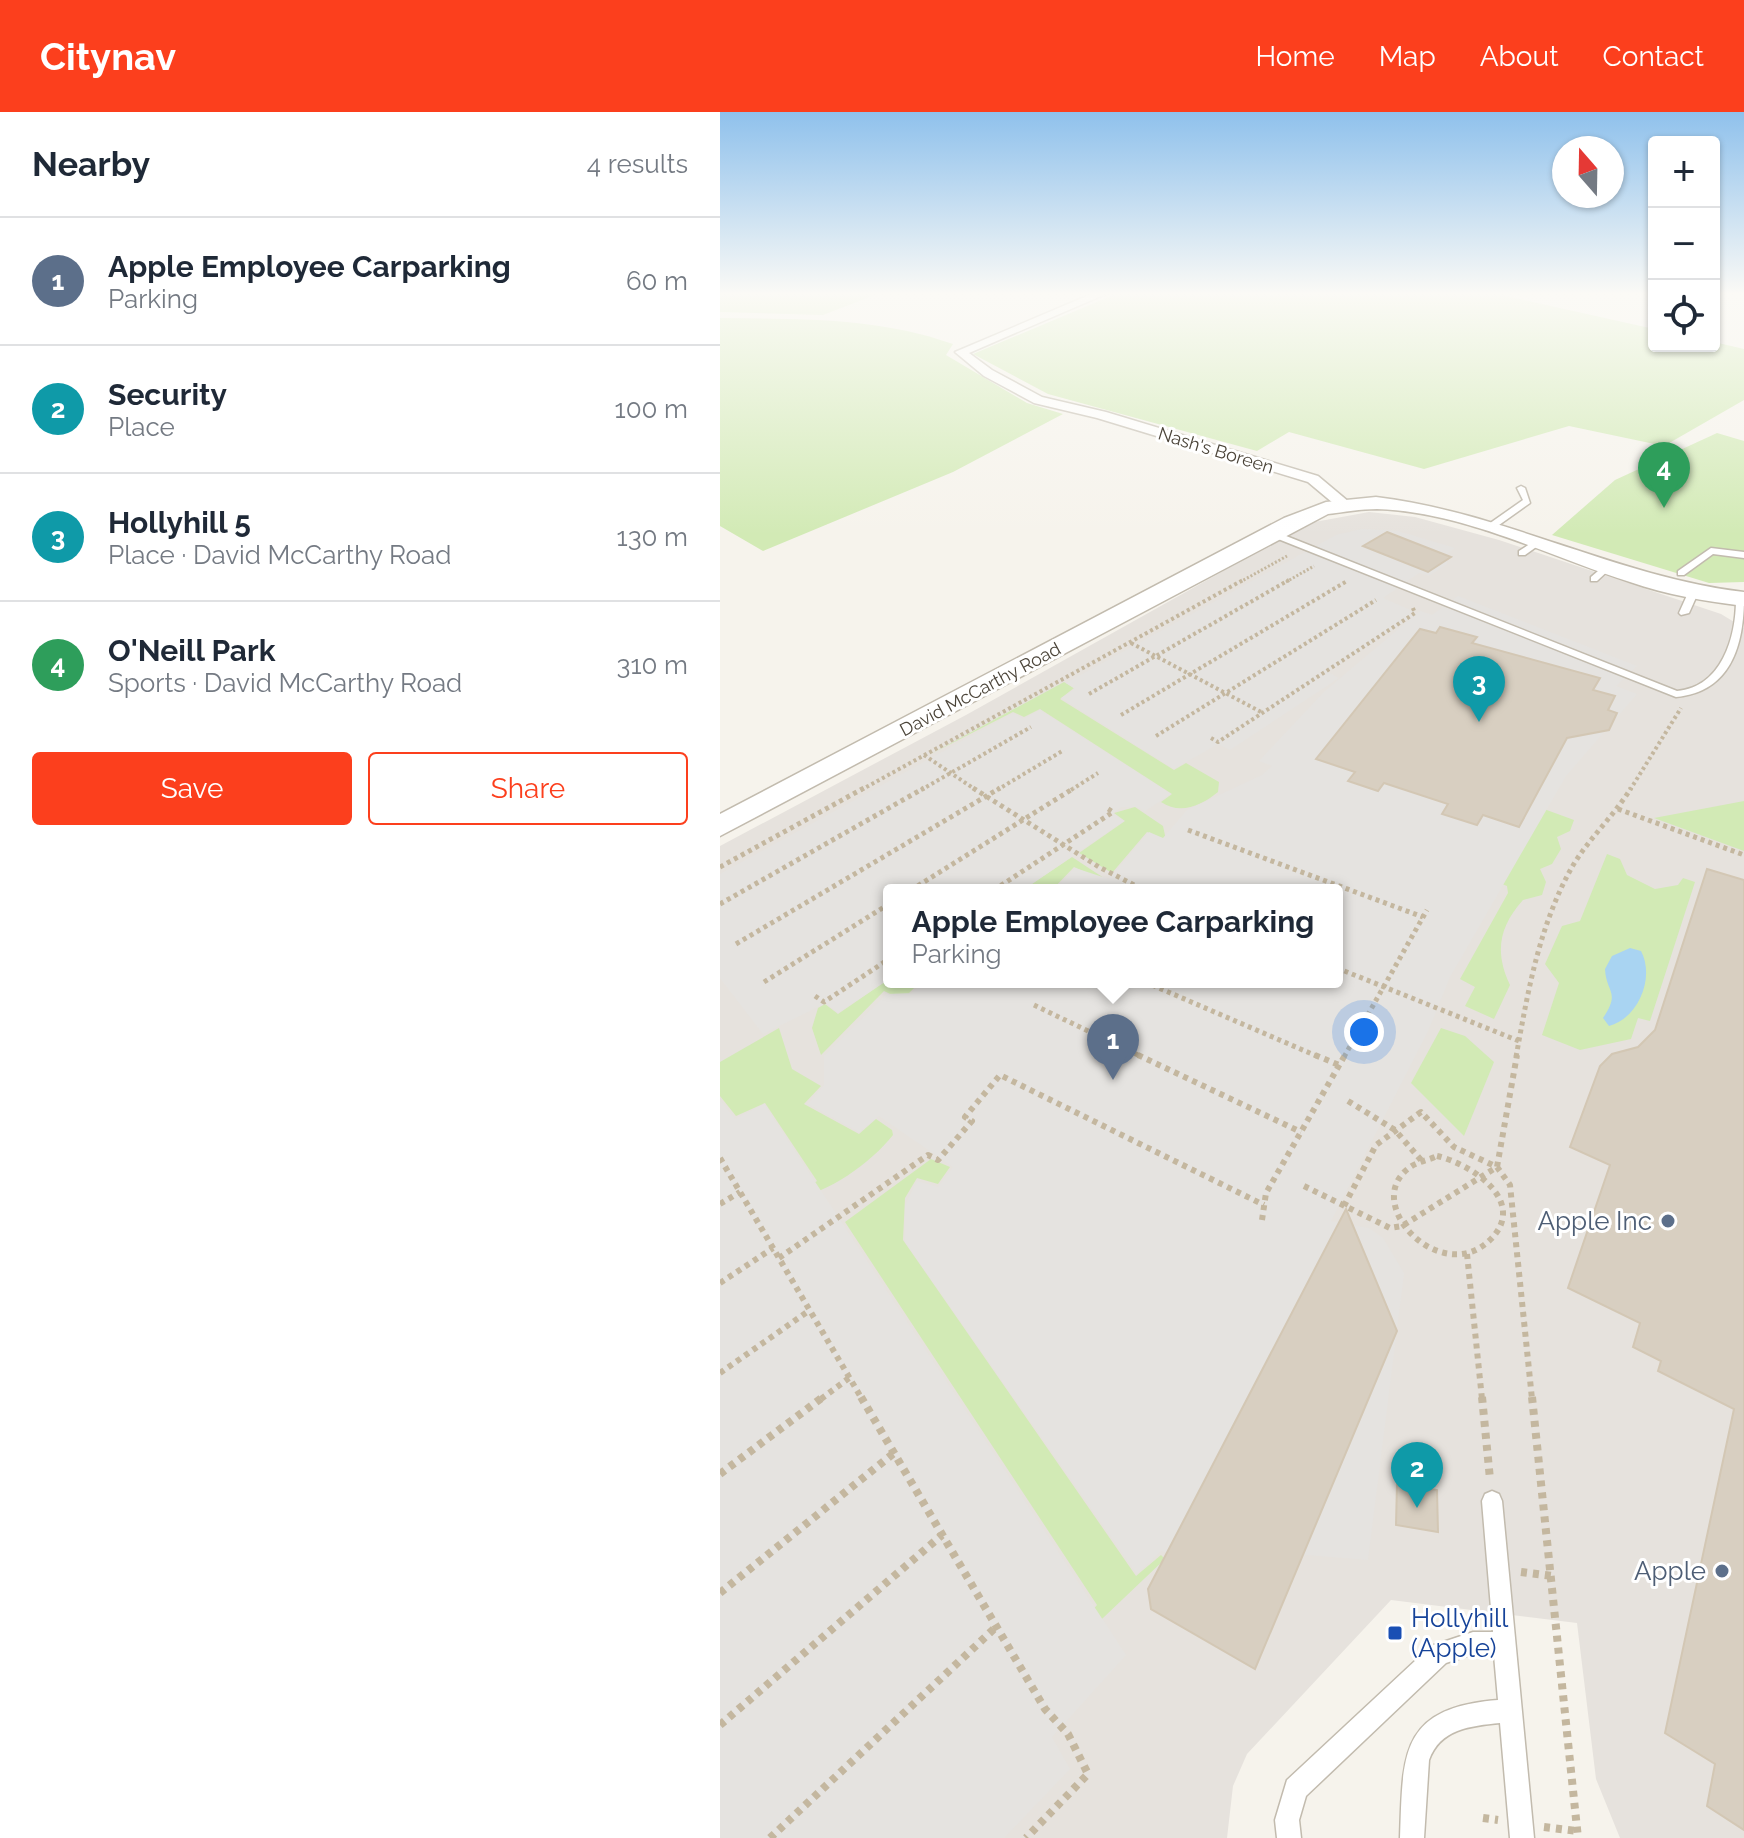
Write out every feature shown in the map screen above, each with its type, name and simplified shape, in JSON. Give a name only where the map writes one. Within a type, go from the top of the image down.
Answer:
[{"type":"street","name":"Nash's Boreen","points":[[989,374],[1038,400],[1101,415],[1313,479],[1344,505]]},
{"type":"street","name":"David McCarthy Road","points":[[720,826],[1316,511],[1344,505],[1404,505],[1489,528],[1529,548],[1601,573],[1686,593],[1742,599]]},
{"type":"street","name":"David McCarthy Road","points":[[720,811],[1193,567],[1239,550]]},
{"type":"lane","points":[[1489,528],[1527,501],[1521,488]]},
{"type":"lane","points":[[1271,533],[1661,690],[1690,694],[1708,683],[1735,654],[1742,633],[1742,599]]},
{"type":"lane","points":[[1686,593],[1711,551],[1744,555]]},
{"type":"lane","points":[[1492,1501],[1522,1838]]},
{"type":"lane","points":[[1289,1838],[1288,1812],[1296,1789],[1439,1654],[1473,1643],[1504,1644]]},
{"type":"lane","points":[[1412,1838],[1415,1764],[1421,1744],[1433,1730],[1450,1718],[1510,1711]]},
{"type":"path","points":[[720,867],[1304,547]]},
{"type":"path","points":[[1089,694],[1329,557]]},
{"type":"path","points":[[1121,715],[1363,571]]},
{"type":"path","points":[[1211,738],[1218,742],[1415,613],[1412,607],[1423,596]]},
{"type":"path","points":[[1156,736],[1376,600]]},
{"type":"path","points":[[1130,642],[1263,713]]},
{"type":"path","points":[[1304,1186],[1390,1228],[1402,1226],[1497,1167],[1544,924],[1593,835],[1618,809],[1654,746],[1690,694]]},
{"type":"path","points":[[720,904],[1031,727]]},
{"type":"path","points":[[736,944],[1064,750]]},
{"type":"path","points":[[924,755],[1101,871],[1130,884]]},
{"type":"path","points":[[921,884],[1098,773]]},
{"type":"path","points":[[1003,884],[1113,812],[1105,807]]},
{"type":"path","points":[[1618,809],[1744,855]]},
{"type":"path","points":[[1188,830],[1334,884]]},
{"type":"path","points":[[1343,887],[1423,917]]},
{"type":"path","points":[[764,982],[883,908]]},
{"type":"path","points":[[1262,1220],[1266,1193],[1427,910]]},
{"type":"path","points":[[815,996],[824,1002],[883,963]]},
{"type":"path","points":[[1343,970],[1519,1041]]},
{"type":"path","points":[[1159,988],[1339,1065]]},
{"type":"path","points":[[1034,1005],[1301,1132]]},
{"type":"path","points":[[779,1258],[928,1155],[938,1160],[972,1121],[965,1117],[1000,1075],[1264,1205]]},
{"type":"path","points":[[1348,1101],[1395,1130],[1421,1160]]},
{"type":"path","points":[[1344,1206],[1376,1145],[1421,1112],[1454,1147],[1497,1167],[1510,1185],[1522,1271],[1578,1838]]},
{"type":"path","points":[[720,1158],[996,1627],[1045,1709],[1068,1734],[1088,1774],[1026,1838]]},
{"type":"path","points":[[1454,1158],[1485,1175],[1501,1205],[1500,1221],[1494,1235],[1483,1247],[1467,1254],[1449,1255],[1431,1250],[1414,1240],[1402,1226],[1394,1194],[1398,1180],[1421,1160],[1454,1158]]},
{"type":"path","points":[[720,1204],[740,1192]]},
{"type":"path","points":[[720,1283],[773,1248]]},
{"type":"path","points":[[1467,1254],[1492,1501]]},
{"type":"path","points":[[720,1373],[810,1310]]},
{"type":"path","points":[[720,1474],[849,1378]]},
{"type":"path","points":[[720,1593],[894,1453]]},
{"type":"path","points":[[720,1725],[942,1535]]},
{"type":"path","points":[[770,1838],[996,1627]]},
{"type":"shaded area","points":[[1369,512],[1415,517],[1499,540],[1721,614],[1744,628],[1744,1838],[1620,1838],[1596,1779],[1577,1623],[1391,1600],[1247,1754],[1233,1786],[1227,1838],[720,1838],[720,846],[966,715],[1309,523]]},
{"type":"shaded area","points":[[1362,529],[1398,531],[1455,548],[1448,553],[1447,564],[1429,576],[1419,573],[1383,598],[1417,613],[1421,611],[1432,615],[1458,596],[1637,666],[1616,686],[1637,694],[1566,776],[1450,977],[1428,1031],[1331,1221],[1369,1228],[1383,1238],[1404,1273],[1368,1560],[1282,1553],[1238,1570],[1161,1551],[1137,1574],[905,1242],[905,1205],[917,1181],[938,1187],[953,1167],[879,1116],[859,1132],[808,1104],[824,1085],[824,1056],[887,994],[912,993],[917,988],[1343,988],[1343,884],[1060,884],[1075,868],[1109,879],[1149,832],[1163,838],[1187,810],[1262,775],[1272,766],[1259,761],[1325,691],[1415,615],[1328,672],[1339,678],[1230,750],[1218,744],[1174,769],[1061,698],[1075,689],[1066,683],[1336,535]]},
{"type":"shaded area","points":[[1040,710],[1171,794],[1145,811],[1136,807],[1121,807],[1113,813],[1124,821],[1032,884],[883,884],[883,983],[838,1013],[826,1003],[763,1034],[720,978],[720,874],[1013,713],[1023,719]]},
{"type":"shaded area","points":[[720,1100],[735,1119],[764,1104],[1126,1655],[1052,1737],[1070,1769],[1004,1838],[720,1838]]},
{"type":"green space","points":[[720,374],[977,374],[1027,403],[1063,414],[953,472],[763,551],[720,526]]},
{"type":"green space","points":[[1010,374],[1744,374],[1744,400],[1664,446],[1569,426],[1424,469],[1289,432],[1257,451],[1048,394]]},
{"type":"green space","points":[[1717,433],[1744,441],[1744,582],[1709,583],[1552,535],[1615,480]]},
{"type":"green space","points":[[1064,682],[1074,688],[1060,699],[1174,770],[1186,763],[1219,782],[1218,792],[1190,807],[1168,806],[1161,802],[1172,794],[1040,709],[1024,717],[1013,712],[929,755]]},
{"type":"green space","points":[[1744,801],[1744,851],[1654,818]]},
{"type":"green space","points":[[1135,807],[1163,826],[1166,840],[1147,832],[1112,873],[1079,853],[1125,821],[1114,813]]},
{"type":"green space","points":[[1544,809],[1574,820],[1570,831],[1557,837],[1561,849],[1552,864],[1540,869],[1546,882],[1542,895],[1523,900],[1508,921],[1501,951],[1510,985],[1494,1019],[1465,1006],[1475,987],[1460,979],[1508,893],[1507,886],[1502,884]]},
{"type":"green space","points":[[1607,854],[1620,859],[1627,875],[1655,889],[1678,885],[1683,878],[1695,882],[1650,1021],[1638,1018],[1631,1039],[1580,1050],[1542,1035],[1559,983],[1545,964],[1562,926],[1580,921]]},
{"type":"green space","points":[[1072,857],[1113,884],[1074,867],[1058,884],[1032,884]]},
{"type":"green space","points":[[883,983],[883,988],[914,988],[909,993],[979,1037],[884,991],[821,1055],[812,1028],[818,1008],[825,1004],[838,1014]]},
{"type":"green space","points":[[779,1028],[792,1069],[821,1086],[804,1104],[859,1134],[876,1119],[892,1130],[893,1135],[847,1176],[819,1191],[792,1199],[817,1181],[765,1103],[736,1116],[720,1096],[720,1062]]},
{"type":"green space","points":[[1441,1028],[1465,1036],[1494,1062],[1464,1136],[1411,1083]]},
{"type":"green space","points":[[931,1159],[950,1167],[938,1184],[917,1178],[905,1198],[903,1240],[1136,1576],[1161,1555],[1165,1559],[1083,1637],[1070,1636],[1097,1605],[845,1222]]},
{"type":"water","points":[[1630,948],[1641,951],[1645,961],[1645,984],[1629,1015],[1609,1026],[1603,1018],[1612,997],[1605,969],[1612,956]]},
{"type":"building","points":[[1387,532],[1451,557],[1428,572],[1363,546]]},
{"type":"building","points":[[1440,627],[1477,637],[1472,643],[1600,678],[1593,690],[1615,696],[1608,710],[1617,713],[1609,730],[1567,738],[1519,827],[1483,815],[1477,825],[1442,814],[1448,804],[1384,783],[1378,791],[1348,781],[1355,772],[1316,759],[1420,629],[1436,633]]},
{"type":"building","name":"Apple Inc","points":[[1707,869],[1744,880],[1744,1830],[1707,1806],[1715,1764],[1665,1733],[1734,1409],[1658,1371],[1661,1361],[1633,1347],[1640,1323],[1568,1288],[1610,1165],[1570,1147],[1600,1066],[1612,1054],[1638,1047],[1655,1030]]},
{"type":"building","points":[[1346,1209],[1397,1331],[1255,1669],[1151,1609],[1148,1589]]},
{"type":"building","points":[[1397,1484],[1437,1490],[1438,1532],[1396,1525]]},
{"type":"place","name":"O'Neill Park","points":[[1664,508]]},
{"type":"place","name":"Hollyhill 5","points":[[1479,722]]},
{"type":"place","name":"Apple Employee Carparking","points":[[1113,1080]]},
{"type":"place","name":"Apple Inc","points":[[1668,1221]]},
{"type":"place","name":"Security","points":[[1417,1508]]},
{"type":"place","name":"Apple","points":[[1722,1571]]},
{"type":"place","name":"Hollyhill (Apple)","points":[[1395,1633]]}]
